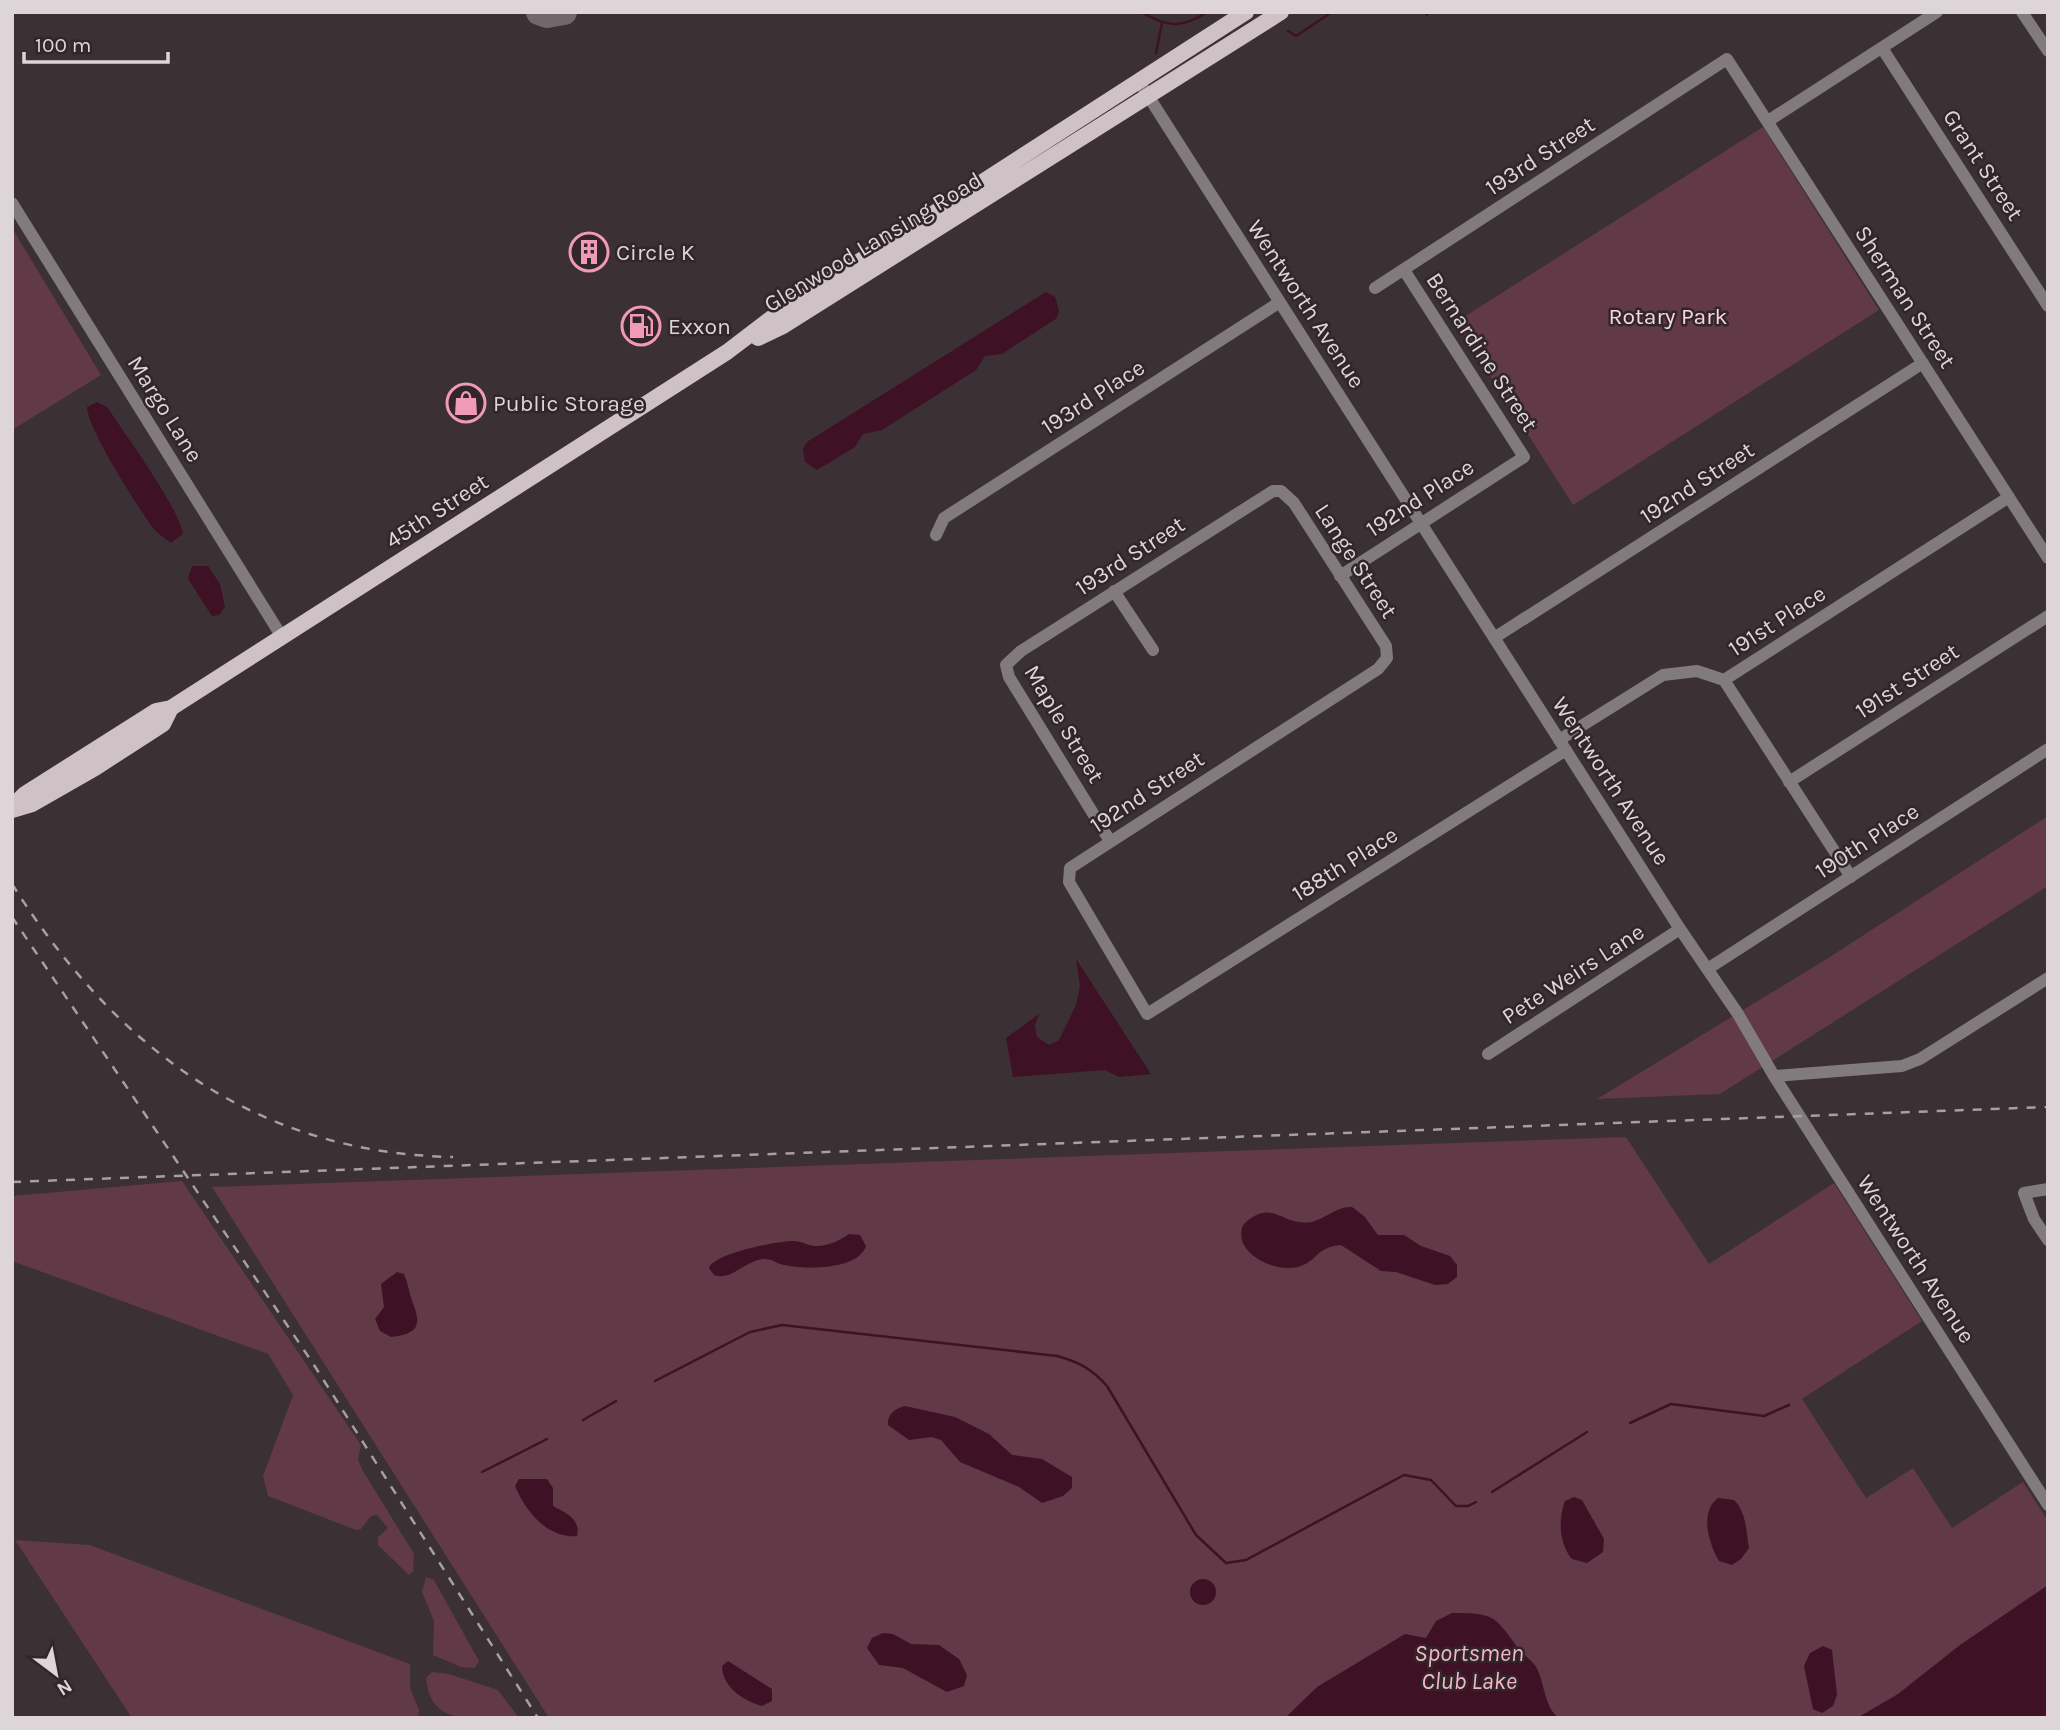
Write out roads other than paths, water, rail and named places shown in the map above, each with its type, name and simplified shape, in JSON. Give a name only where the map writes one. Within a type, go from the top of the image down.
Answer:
[{"type":"main road","name":"Glenwood Lansing Road","points":[[727,352],[773,317],[1246,12]]},
{"type":"main road","name":"Glenwood Lansing Road","points":[[727,352],[783,326],[1281,12]]},
{"type":"main road","name":"45th Street","points":[[12,808],[24,794],[156,711],[171,708],[727,352]]},
{"type":"street","points":[[1768,121],[1937,12]]},
{"type":"street","points":[[2022,12],[2048,51]]},
{"type":"street","name":"Grant Street","points":[[1882,48],[2048,306]]},
{"type":"street","name":"Sherman Street","points":[[1727,59],[2048,558]]},
{"type":"street","name":"193rd Street","points":[[1375,288],[1727,59]]},
{"type":"street","name":"Wentworth Avenue","points":[[1138,80],[1680,929],[1709,968],[1774,1076],[2048,1505]]},
{"type":"street","name":"Margo Lane","points":[[12,203],[282,638]]},
{"type":"street","name":"Bernardine Street","points":[[1404,270],[1524,457]]},
{"type":"street","name":"193rd Place","points":[[936,535],[944,518],[1280,302]]},
{"type":"street","name":"192nd Street","points":[[1494,638],[1923,363]]},
{"type":"street","name":"192nd Place","points":[[1340,576],[1524,457]]},
{"type":"street","name":"193rd Street","points":[[1006,665],[1021,651],[1264,496],[1281,491]]},
{"type":"street","name":"Lange Street","points":[[1281,491],[1294,503],[1385,646],[1387,659]]},
{"type":"street","name":"191st Place","points":[[1562,745],[1663,675],[1697,671],[1724,680],[2009,497]]},
{"type":"street","points":[[1114,591],[1153,650]]},
{"type":"street","name":"191st Street","points":[[1789,782],[2048,616]]},
{"type":"street","name":"192nd Street","points":[[1147,1014],[1068,878],[1074,864],[1378,669],[1387,659]]},
{"type":"street","name":"Maple Street","points":[[1006,665],[1009,677],[1110,841]]},
{"type":"street","points":[[1724,680],[1851,877]]},
{"type":"street","name":"188th Place","points":[[1147,1014],[1562,745]]},
{"type":"street","name":"190th Place","points":[[1709,968],[2048,749]]},
{"type":"street","name":"Pete Weirs Lane","points":[[1488,1054],[1680,929]]},
{"type":"street","points":[[1774,1076],[1902,1066],[1920,1059],[2048,978]]},
{"type":"street","points":[[2048,1189],[2024,1193],[2034,1219],[2048,1240]]},
{"type":"water","points":[[1046,292],[1055,297],[1059,310],[1057,318],[1002,354],[985,356],[976,370],[882,430],[863,434],[855,447],[817,470],[805,462],[803,449],[807,442]]},
{"type":"water","points":[[97,402],[107,407],[172,506],[183,534],[171,543],[153,528],[104,450],[87,407]]},
{"type":"water","points":[[192,566],[208,566],[220,584],[225,607],[219,615],[212,616],[188,579]]},
{"type":"water","points":[[1076,959],[1151,1074],[1119,1077],[1105,1070],[1013,1077],[1006,1038],[1039,1014],[1035,1026],[1037,1037],[1049,1045],[1059,1040],[1076,1005],[1080,987]]},
{"type":"water","points":[[1352,1207],[1364,1216],[1378,1235],[1404,1235],[1421,1246],[1450,1256],[1457,1265],[1457,1277],[1448,1284],[1435,1285],[1396,1272],[1381,1271],[1341,1245],[1327,1248],[1298,1267],[1278,1267],[1258,1259],[1244,1244],[1241,1235],[1243,1225],[1262,1213],[1311,1222],[1341,1208]]},
{"type":"water","points":[[849,1234],[860,1235],[866,1246],[861,1254],[841,1264],[814,1268],[789,1266],[765,1259],[720,1276],[714,1275],[709,1268],[713,1263],[733,1253],[760,1246],[793,1241],[812,1246],[823,1245]]},
{"type":"water","points":[[397,1272],[404,1274],[417,1322],[413,1331],[391,1337],[380,1331],[375,1319],[384,1307],[381,1284]]},
{"type":"water","points":[[905,1406],[955,1417],[989,1434],[1012,1455],[1042,1459],[1072,1477],[1072,1488],[1063,1496],[1042,1503],[1019,1487],[960,1462],[941,1440],[932,1437],[909,1440],[888,1425],[892,1413]]},
{"type":"water","points":[[519,1479],[547,1479],[553,1488],[553,1506],[574,1520],[577,1536],[556,1533],[538,1521],[515,1486]]},
{"type":"water","points":[[1574,1497],[1582,1500],[1604,1539],[1603,1552],[1587,1563],[1572,1559],[1562,1539],[1561,1523],[1565,1501]]},
{"type":"water","points":[[1718,1498],[1734,1500],[1745,1523],[1749,1548],[1741,1559],[1732,1565],[1719,1561],[1709,1537],[1709,1511]]},
{"type":"water","points":[[1203,1579],[1212,1583],[1216,1592],[1212,1601],[1203,1605],[1194,1601],[1190,1592],[1194,1583]]},
{"type":"water","points":[[2048,1585],[2048,1718],[1857,1718],[1898,1694],[1960,1645]]},
{"type":"water","name":"Sportsmen Club Lake","points":[[1452,1613],[1478,1614],[1498,1623],[1535,1665],[1548,1702],[1558,1718],[1285,1718],[1317,1687],[1405,1634],[1426,1638],[1436,1621]]},
{"type":"water","points":[[883,1633],[893,1634],[911,1644],[939,1645],[959,1659],[967,1675],[964,1686],[947,1692],[903,1668],[879,1665],[867,1648],[872,1638]]},
{"type":"water","points":[[1823,1646],[1832,1650],[1837,1695],[1833,1706],[1822,1713],[1813,1709],[1804,1666],[1810,1653]]},
{"type":"water","points":[[728,1661],[772,1689],[772,1701],[762,1706],[735,1692],[723,1674],[722,1666]]},
{"type":"waterway","points":[[1141,12],[1159,21],[1174,24],[1190,21],[1207,12]]},
{"type":"waterway","points":[[1288,31],[1296,36],[1332,12]]},
{"type":"waterway","points":[[1156,53],[1162,23]]},
{"type":"waterway","points":[[655,1381],[750,1332],[782,1325],[1065,1358],[1090,1371],[1107,1386],[1196,1535],[1226,1563],[1246,1560],[1404,1475],[1431,1480],[1456,1506],[1468,1506],[1476,1502]]},
{"type":"waterway","points":[[583,1420],[616,1401]]},
{"type":"waterway","points":[[1630,1423],[1671,1404],[1764,1416],[1789,1405]]},
{"type":"waterway","points":[[1492,1492],[1587,1432]]},
{"type":"waterway","points":[[482,1472],[547,1439]]},
{"type":"railway","points":[[12,884],[52,942],[96,995],[144,1041],[196,1080],[253,1112],[315,1136],[381,1151],[453,1157]]},
{"type":"railway","points":[[12,917],[314,1365],[538,1718]]},
{"type":"railway","points":[[12,1182],[2048,1107]]},
{"type":"place","name":"Circle K","points":[[589,252]]},
{"type":"place","name":"Exxon","points":[[641,326]]},
{"type":"place","name":"Public Storage","points":[[466,403]]},
{"type":"park label","name":"Rotary Park","points":[[1668,316]]}]
